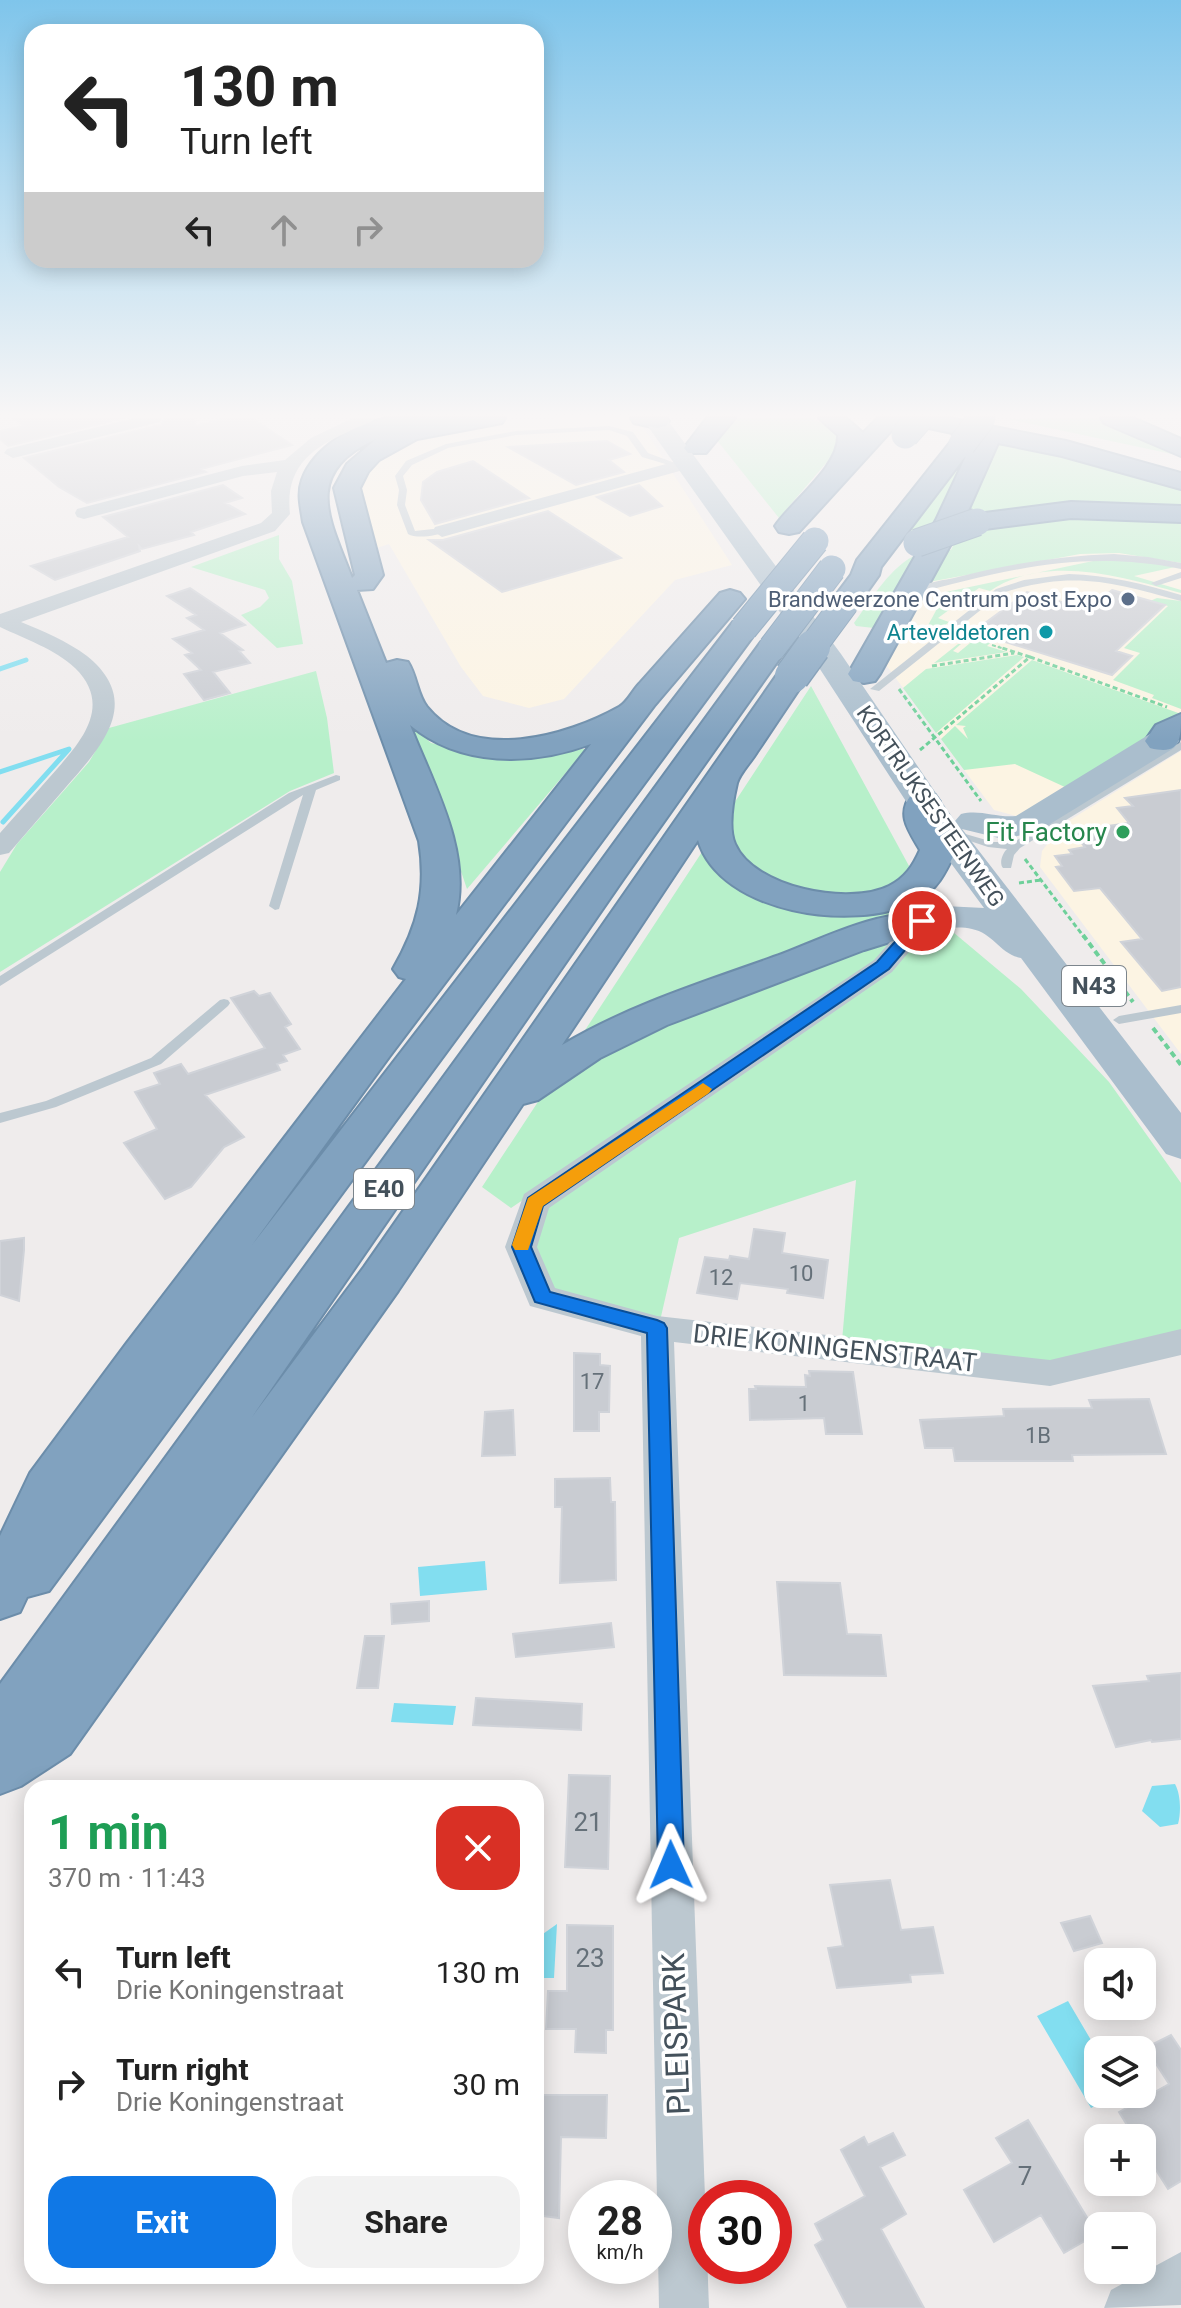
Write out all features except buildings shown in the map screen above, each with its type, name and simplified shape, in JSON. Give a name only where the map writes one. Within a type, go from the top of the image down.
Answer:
[{"type":"highway","points":[[302,526],[342,617],[356,622]]},
{"type":"highway","points":[[319,526],[437,841],[444,876],[439,913],[424,951],[386,1015],[374,1048]]},
{"type":"highway","points":[[341,526],[415,713],[445,735],[500,748],[548,747],[589,736],[643,699],[759,638],[845,603],[865,575],[917,543],[966,526]]},
{"type":"highway","points":[[356,526],[369,575],[363,583]]},
{"type":"highway","points":[[789,526],[721,777],[715,832],[717,846],[730,864],[746,878],[772,892],[825,904],[867,904],[903,894],[923,882],[936,861],[938,850],[921,822],[979,833]]},
{"type":"highway","name":"E40","points":[[0,1732],[602,883],[759,638],[815,541],[828,526]]},
{"type":"highway","name":"E40","points":[[0,1614],[759,638],[874,526]]},
{"type":"highway","points":[[865,575],[867,566],[897,526]]},
{"type":"highway","points":[[876,680],[907,594],[947,526]]},
{"type":"highway","points":[[0,1595],[49,1488],[143,1357],[374,1048],[643,699]]},
{"type":"highway","points":[[0,1766],[49,1735],[381,1279],[721,777]]},
{"type":"highway","points":[[499,1108],[552,1068],[616,1032],[760,974],[872,934],[916,923]]},
{"type":"main road","name":"KORTRIJKSESTEENWEG","points":[[735,526],[830,661],[979,833],[1132,1018],[1181,1106]]},
{"type":"main road","name":"KORTRIJKSESTEENWEG","points":[[745,526],[928,744],[979,833],[982,882],[1045,960],[1181,1144]]},
{"type":"main road","points":[[979,833],[1025,825],[1176,736]]},
{"type":"main road","points":[[916,923],[959,917],[982,919],[1004,930],[1030,956],[1045,960]]},
{"type":"street","points":[[1,620],[269,526]]},
{"type":"street","points":[[442,531],[460,526]]},
{"type":"street","points":[[1,620],[85,663],[98,680],[104,704],[100,728],[94,741],[2,842]]},
{"type":"street","name":"DRIE KONINGENSTRAAT","points":[[916,923],[883,966],[535,1202],[521,1247],[542,1297],[657,1328],[1050,1373],[1181,1342]]},
{"type":"street","name":"PLEISPARK","points":[[657,1328],[684,2308]]},
{"type":"street","points":[[1129,2308],[1181,2277]]},
{"type":"lane","points":[[409,526],[412,534],[442,531]]},
{"type":"lane","points":[[907,594],[1086,556],[1129,556],[1181,566]]},
{"type":"lane","points":[[876,680],[999,591],[1023,582],[1064,576],[1097,577],[1181,598]]},
{"type":"lane","points":[[1156,583],[1181,578]]},
{"type":"lane","points":[[1168,586],[1181,578]]},
{"type":"lane","points":[[0,982],[293,795],[336,778]]},
{"type":"lane","points":[[275,906],[311,788]]},
{"type":"lane","points":[[0,1118],[51,1104],[156,1061],[224,1003]]},
{"type":"lane","points":[[1132,1018],[1181,1009]]},
{"type":"path","points":[[992,645],[1150,701]]},
{"type":"path","points":[[924,667],[1016,653]]},
{"type":"path","points":[[928,744],[1030,657]]},
{"type":"path","points":[[876,680],[928,744],[979,833],[1132,1018],[1181,1065]]},
{"type":"shaded area","points":[[368,526],[707,526],[732,565],[675,580],[564,699],[529,708],[483,696],[461,667],[389,544],[374,549]]},
{"type":"shaded area","points":[[1181,526],[1181,717],[1020,817],[994,810],[883,661],[944,550],[951,550],[957,537]]},
{"type":"shaded area","points":[[1181,751],[1181,1054],[1040,867],[1042,851],[1062,825]]},
{"type":"green space","points":[[911,526],[931,526],[929,530],[901,539]]},
{"type":"green space","points":[[1181,526],[1181,563],[1119,553],[1080,554],[929,582],[944,550],[951,550],[957,537],[985,528]]},
{"type":"green space","points":[[279,535],[279,559],[292,581],[303,644],[277,648],[241,615],[260,607],[269,598],[265,590],[191,567]]},
{"type":"green space","points":[[918,554],[874,628],[856,626],[854,623],[882,584],[899,566]]},
{"type":"green space","points":[[1093,561],[1147,561],[1175,567],[1134,576],[1181,590],[1181,593],[1110,575],[1059,571],[1037,573]]},
{"type":"green space","points":[[1032,574],[990,591],[979,588],[938,618],[949,622],[923,643],[919,642],[946,592]]},
{"type":"green space","points":[[1157,598],[1181,601],[1181,709],[1113,680],[1140,653],[1124,648],[1168,606],[1150,601]]},
{"type":"green space","points":[[981,634],[994,639],[987,646],[1007,652],[934,663],[961,644],[953,651],[958,653]]},
{"type":"green space","points":[[1017,655],[1024,657],[936,733],[903,688],[926,669]]},
{"type":"green space","points":[[1032,660],[1181,714],[1181,717],[1067,788],[1015,764],[964,770],[941,739],[955,726],[968,739],[963,728],[966,726],[956,725]]},
{"type":"green space","points":[[316,671],[327,718],[334,773],[290,791],[0,972],[0,872],[17,844],[89,762],[109,728]]},
{"type":"green space","points":[[811,686],[933,910],[863,970],[511,1208],[482,1187]]},
{"type":"green space","points":[[412,726],[431,743],[472,752],[586,749],[467,889]]},
{"type":"green space","points":[[947,927],[1021,989],[1109,1082],[1181,1183],[1181,1334],[1054,1367],[842,1341],[856,1180],[679,1238],[660,1321],[552,1294],[532,1249],[545,1202],[887,971],[930,932]]},
{"type":"water","points":[[485,1561],[487,1590],[420,1596],[418,1567]]},
{"type":"water","points":[[394,1703],[456,1706],[453,1725],[391,1722]]},
{"type":"water","points":[[1175,1784],[1180,1804],[1178,1824],[1160,1827],[1142,1811],[1152,1786]]},
{"type":"water","points":[[557,1924],[554,1978],[544,1978],[544,1933]]},
{"type":"water","points":[[1068,2001],[1089,2036],[1084,2036],[1084,2096],[1037,2016]]},
{"type":"waterway","points":[[0,669],[26,660]]},
{"type":"waterway","points":[[0,772],[69,749],[3,822]]},
{"type":"slow traffic","points":[[522,1245],[535,1202],[703,1089]]},
{"type":"place","name":"Brandweerzone Centrum post Expo","points":[[1128,599]]},
{"type":"place","name":"Arteveldetoren","points":[[1046,632]]},
{"type":"place","name":"Fit Factory","points":[[1123,832]]},
{"type":"route","points":[[671,1865],[657,1328],[542,1297],[521,1247],[535,1202],[883,966],[922,921]]}]
